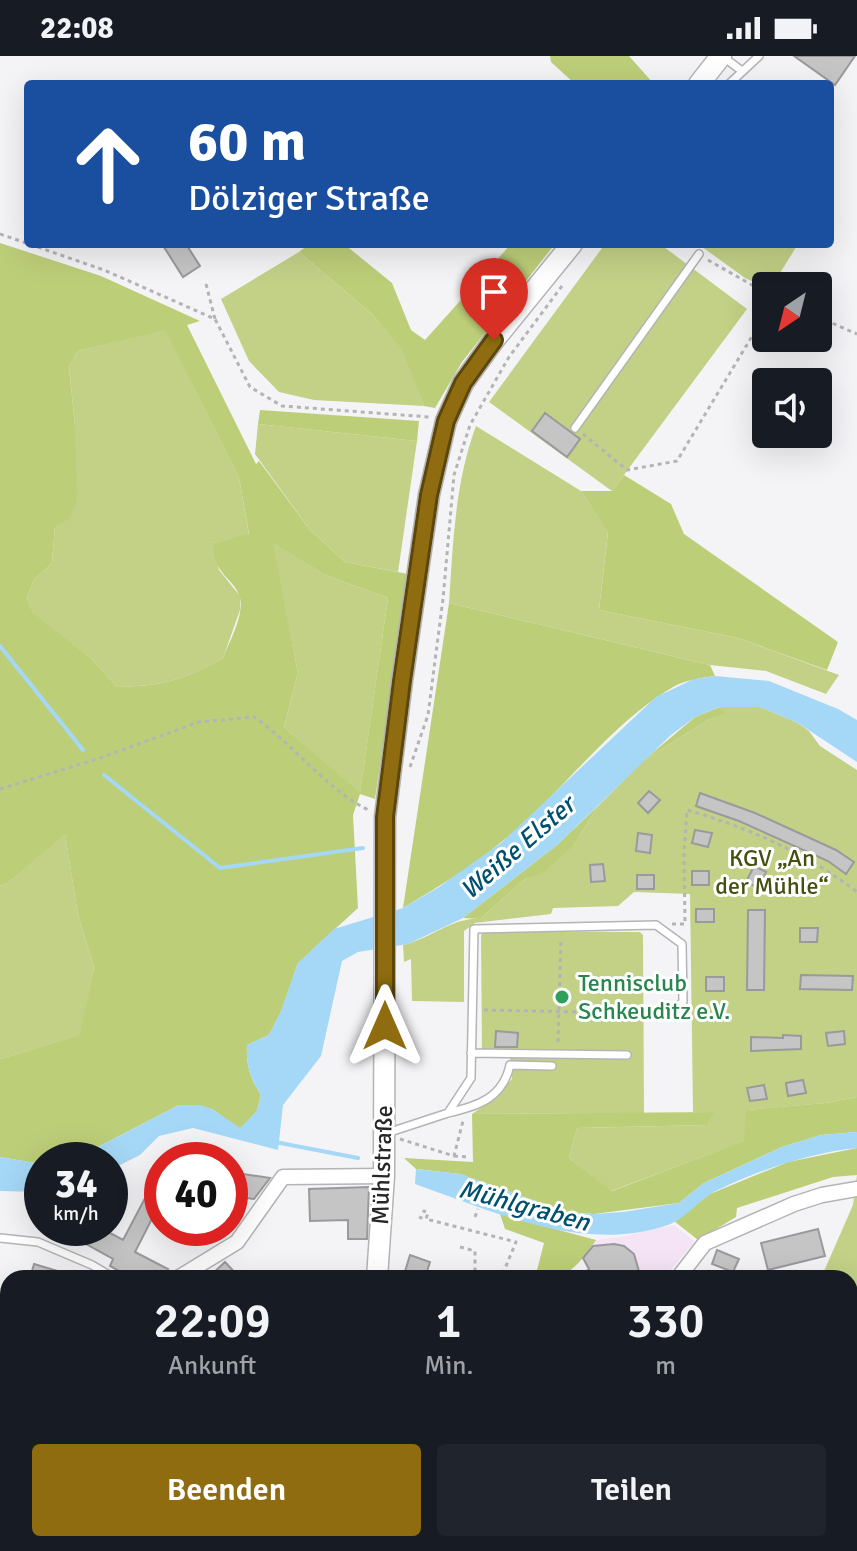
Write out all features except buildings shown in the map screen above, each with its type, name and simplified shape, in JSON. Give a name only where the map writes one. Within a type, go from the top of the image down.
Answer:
[{"type":"street","points":[[702,80],[721,56]]},
{"type":"street","name":"Mühlstraße","points":[[378,1270],[389,1135],[385,817],[429,495],[446,421],[463,383],[569,248]]},
{"type":"street","points":[[191,1270],[237,1242],[283,1177],[384,1176]]},
{"type":"street","points":[[684,1270],[705,1243],[794,1204],[857,1189]]},
{"type":"lane","points":[[721,56],[742,71]]},
{"type":"lane","points":[[733,80],[759,56]]},
{"type":"lane","points":[[575,428],[699,254]]},
{"type":"lane","points":[[448,1113],[471,1078],[474,929],[656,925],[682,944],[683,1002],[671,1011]]},
{"type":"lane","points":[[471,1053],[627,1055]]},
{"type":"lane","points":[[389,1135],[491,1098],[507,1079],[510,1065],[552,1066]]},
{"type":"lane","points":[[0,1238],[38,1242],[100,1270]]},
{"type":"path","points":[[0,234],[24,242]]},
{"type":"path","points":[[40,248],[104,270],[215,319]]},
{"type":"path","points":[[699,254],[752,285]]},
{"type":"path","points":[[406,777],[428,715],[443,599],[454,475],[466,437],[509,357],[565,282]]},
{"type":"path","points":[[206,284],[215,319],[250,387],[282,406],[420,416]]},
{"type":"path","points":[[832,323],[857,334]]},
{"type":"path","points":[[575,428],[627,470],[677,461],[752,336]]},
{"type":"path","points":[[0,789],[97,759],[199,722],[254,717],[276,731],[360,807],[385,817]]},
{"type":"path","points":[[656,925],[685,924],[687,810],[725,821],[826,867],[857,892]]},
{"type":"path","points":[[558,1054],[562,936]]},
{"type":"path","points":[[472,1010],[637,1013]]},
{"type":"path","points":[[454,1156],[467,1108]]},
{"type":"path","points":[[389,1135],[454,1156],[469,1157]]},
{"type":"path","points":[[475,1217],[478,1209]]},
{"type":"path","points":[[419,1217],[424,1211],[428,1213],[426,1219],[516,1242],[504,1270]]},
{"type":"path","points":[[460,1247],[475,1251],[475,1270]]},
{"type":"shaded area","points":[[674,1225],[695,1242],[670,1270],[591,1270],[583,1258],[596,1240]]},
{"type":"green space","points":[[550,56],[629,56],[650,80],[571,80],[551,62]]},
{"type":"green space","points":[[0,243],[101,276],[200,321],[187,325],[256,464],[259,461],[310,530],[345,562],[408,574],[375,799],[360,794],[353,815],[358,908],[298,963],[281,1012],[269,1035],[247,1045],[250,1071],[261,1095],[257,1111],[240,1129],[212,1109],[179,1105],[108,1142],[24,1142],[24,1161],[0,1157],[0,1059],[80,1035],[94,967],[78,915],[65,834],[8,883],[0,886]],"holes":[[[165,330],[239,478],[249,534],[213,543],[220,570],[237,591],[241,605],[223,658],[197,672],[172,680],[117,687],[91,658],[33,613],[27,598],[34,580],[52,563],[55,527],[70,518],[77,500],[75,426],[69,367],[78,351]],[[273,543],[325,575],[388,598],[360,793],[284,727],[298,673]]]},
{"type":"green space","points":[[304,248],[349,248],[392,283],[411,330],[425,340],[507,248],[552,248],[462,362],[435,408],[424,406],[402,349],[372,314],[299,252]]},
{"type":"green space","points":[[602,248],[665,248],[747,309],[612,491],[489,402]]},
{"type":"green space","points":[[704,248],[796,248],[781,272],[752,272],[752,281]]},
{"type":"green space","points":[[299,252],[372,314],[403,349],[424,406],[314,400],[279,392],[249,361],[221,299]]},
{"type":"green space","points":[[165,329],[239,478],[249,535],[213,543],[219,570],[240,596],[240,610],[223,658],[197,672],[172,680],[117,687],[91,658],[33,614],[27,598],[34,580],[52,563],[55,527],[75,426],[69,367],[78,351]]},
{"type":"green space","points":[[260,410],[419,421],[417,441],[258,424]]},
{"type":"green space","points":[[258,424],[417,441],[398,572],[345,562],[310,530],[255,454]]},
{"type":"green space","points":[[476,426],[581,491],[608,531],[599,610],[738,638],[839,675],[826,694],[766,671],[710,665],[449,603],[459,491]]},
{"type":"green space","points":[[624,475],[671,504],[684,534],[838,642],[827,670],[738,638],[599,610],[608,532],[581,491],[612,491]]},
{"type":"green space","points":[[272,542],[325,575],[388,598],[360,794],[284,727],[298,673]]},
{"type":"green space","points":[[449,603],[710,665],[715,676],[678,685],[650,702],[606,740],[522,825],[465,869],[403,908]]},
{"type":"green space","name":"KGV „An der Mühle“","points":[[720,707],[760,707],[798,723],[809,731],[820,746],[857,770],[857,1097],[747,1110],[745,1141],[611,1191],[569,1158],[577,1128],[708,1125],[713,1113],[693,1112],[690,894],[634,892],[618,906],[553,908],[551,914],[475,923],[464,931],[464,1002],[412,1001],[411,959],[404,962],[403,945],[460,921],[480,919],[526,878],[574,845],[598,806],[643,761],[708,720],[725,714]]},
{"type":"green space","points":[[720,707],[726,714],[708,720],[643,761],[695,717]]},
{"type":"green space","points":[[598,806],[574,845],[542,874],[526,878],[480,919],[463,918],[557,845]]},
{"type":"green space","points":[[65,833],[78,915],[94,967],[81,1035],[0,1059],[0,886],[8,883]]},
{"type":"green space","name":"Tennisclub Schkeuditz e.V.","points":[[486,931],[640,932],[643,935],[644,1113],[472,1114],[493,1099],[512,1079],[510,1058],[482,1058],[481,935]]},
{"type":"green space","points":[[857,1097],[857,1132],[821,1135],[782,1147],[704,1183],[679,1203],[594,1214],[566,1212],[460,1174],[416,1169],[404,1158],[473,1162],[472,1114],[714,1112],[708,1125],[577,1128],[569,1158],[612,1191],[744,1141],[746,1110]]},
{"type":"green space","points":[[857,1148],[857,1175],[833,1177],[737,1208],[736,1217],[698,1240],[674,1221],[710,1194],[788,1162]]},
{"type":"green space","points":[[857,1175],[857,1270],[825,1270],[853,1205]]},
{"type":"green space","points":[[500,1214],[596,1240],[571,1270],[537,1270],[544,1243],[505,1229]]},
{"type":"water","name":"Weiße Elster","points":[[715,676],[769,681],[838,709],[857,720],[857,762],[798,723],[760,707],[720,707],[695,717],[671,735],[557,845],[463,918],[408,944],[358,952],[342,961],[321,1056],[283,1105],[278,1150],[193,1128],[159,1136],[153,1142],[144,1142],[144,1151],[128,1161],[128,1142],[108,1142],[179,1105],[200,1105],[212,1109],[240,1128],[257,1111],[261,1095],[250,1071],[247,1045],[269,1035],[298,963],[334,929],[403,908],[501,843],[656,697],[694,679]]},
{"type":"water","points":[[857,1132],[857,1148],[802,1158],[764,1171],[712,1193],[668,1225],[636,1233],[603,1235],[539,1226],[415,1184],[416,1169],[460,1174],[566,1212],[623,1212],[679,1203],[704,1183],[782,1147],[821,1135]]},
{"type":"water","points":[[0,1157],[24,1161],[24,1192],[0,1191]]},
{"type":"waterway","points":[[0,646],[83,750]]},
{"type":"waterway","points":[[104,775],[220,868],[363,848]]},
{"type":"waterway","name":"Mühlgraben","points":[[275,1142],[358,1158]]},
{"type":"place","name":"Tennisclub Schkeuditz e.V.","points":[[562,997]]},
{"type":"route","points":[[385,1026],[385,817],[429,495],[446,421],[463,383],[494,340]]}]
